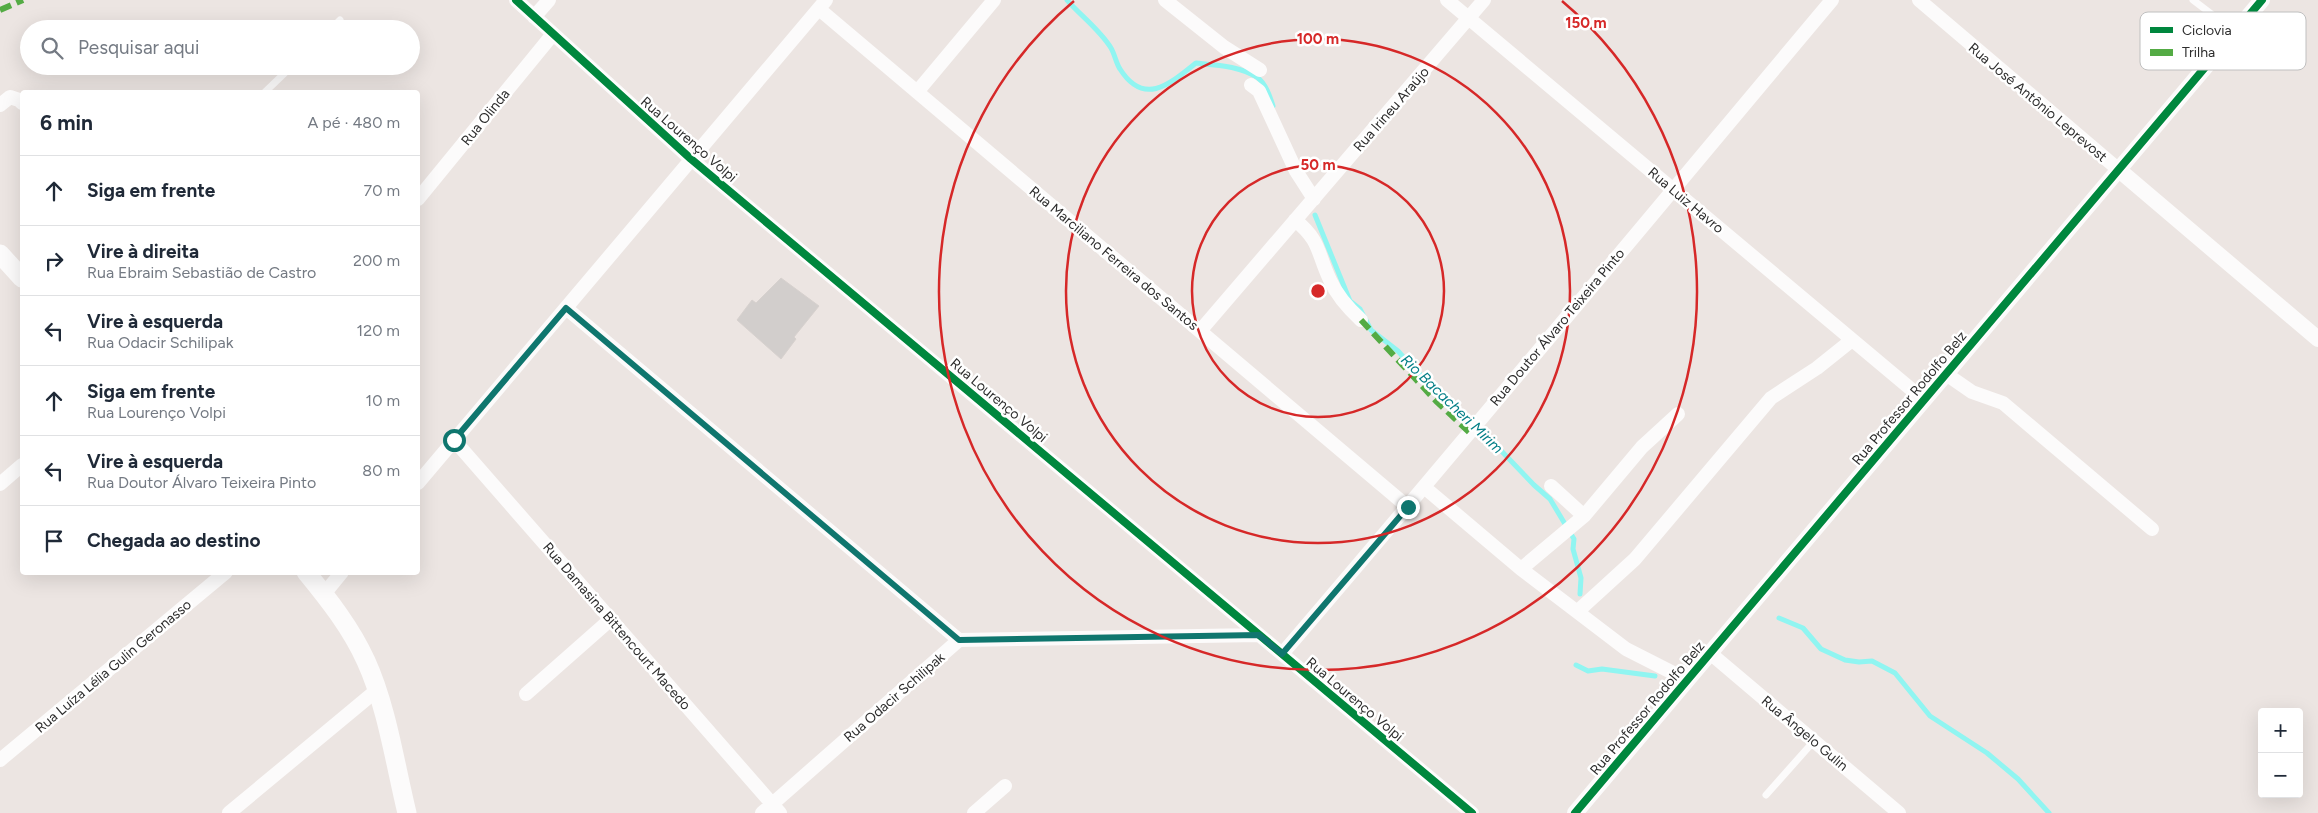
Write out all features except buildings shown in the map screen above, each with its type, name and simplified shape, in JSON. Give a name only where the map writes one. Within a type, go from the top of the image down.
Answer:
[{"type":"main road","points":[[0,254],[20,276]]},
{"type":"main road","points":[[308,575],[324,594],[357,643],[377,690],[407,813]]},
{"type":"street","name":"Rua Lourenço Volpi","points":[[516,0],[691,159],[1472,813]]},
{"type":"street","points":[[534,17],[549,0]]},
{"type":"street","points":[[917,92],[994,0]]},
{"type":"street","points":[[1165,0],[1224,47],[1260,70]]},
{"type":"street","name":"Rua Luiz Havro","points":[[1447,0],[1924,400]]},
{"type":"street","name":"Rua Irineu Araújo","points":[[1200,331],[1484,0]]},
{"type":"street","name":"Rua Doutor Álvaro Teixeira Pinto","points":[[1282,654],[1408,507],[1488,408],[1832,0]]},
{"type":"street","name":"Rua José Antônio Leprevost","points":[[1919,0],[2318,339]]},
{"type":"street","name":"Rua Professor Rodolfo Belz","points":[[2252,12],[2262,0]]},
{"type":"street","points":[[420,481],[823,4]]},
{"type":"street","name":"Rua Marciliano Ferreira dos Santos","points":[[823,4],[917,92],[1408,507]]},
{"type":"street","name":"Rua Olinda","points":[[420,197],[553,34]]},
{"type":"street","name":"Rua Professor Rodolfo Belz","points":[[1575,813],[2203,70]]},
{"type":"street","points":[[1251,85],[1259,91],[1296,171],[1314,198]]},
{"type":"street","points":[[0,105],[10,97],[20,101]]},
{"type":"street","points":[[1295,220],[1313,237],[1330,280],[1346,306],[1361,320]]},
{"type":"street","points":[[566,308],[959,640],[1259,635]]},
{"type":"street","points":[[1578,611],[1635,559],[1771,398],[1817,368],[1852,340]]},
{"type":"street","points":[[1946,374],[1972,392],[2003,403],[2152,529]]},
{"type":"street","points":[[1521,569],[1584,516],[1642,447],[1678,414]]},
{"type":"street","name":"Rua Damasina Bittencourt Macedo","points":[[454,440],[612,619],[771,810]]},
{"type":"street","points":[[0,484],[20,467]]},
{"type":"street","points":[[1551,486],[1584,516]]},
{"type":"street","points":[[1424,487],[1521,569],[1626,649],[1687,680]]},
{"type":"street","name":"Rua Luíza Lélia Gulin Geronasso","points":[[0,760],[222,575]]},
{"type":"street","points":[[324,594],[340,575]]},
{"type":"street","points":[[526,694],[612,619]]},
{"type":"street","name":"Rua Odacir Schilipak","points":[[771,810],[959,640]]},
{"type":"street","name":"Rua Ângelo Gulin","points":[[1710,653],[1899,813]]},
{"type":"street","points":[[229,813],[377,690]]},
{"type":"street","points":[[974,813],[1005,786]]},
{"type":"lane","points":[[2193,0],[2209,12]]},
{"type":"lane","points":[[266,90],[282,75]]},
{"type":"lane","points":[[1766,795],[1814,741]]},
{"type":"waterway","name":"Rio Bacacheri Mirim","points":[[1067,0],[1101,35],[1111,48],[1120,69],[1129,81],[1138,87],[1148,89],[1167,84],[1196,63],[1220,65],[1244,71],[1258,78],[1265,87],[1273,106]]},
{"type":"waterway","name":"Rio Bacacheri Mirim","points":[[1315,215],[1350,301],[1360,309],[1371,330],[1398,351],[1412,367],[1489,438],[1550,499],[1574,539],[1573,549],[1581,578],[1580,594]]},
{"type":"waterway","name":"Rio Bacacheri Mirim","points":[[1779,618],[1803,628],[1821,649],[1845,660],[1872,661],[1895,673],[1930,716],[1987,753],[2018,779],[2049,813]]},
{"type":"waterway","name":"Rio Bacacheri Mirim","points":[[1576,665],[1588,671],[1602,669],[1655,676]]},
{"type":"marked path","points":[[0,10],[23,0]]},
{"type":"marked path","points":[[1361,320],[1436,401],[1469,432]]},
{"type":"cycle path","points":[[516,0],[691,159],[1472,813]]},
{"type":"cycle path","points":[[2252,12],[2262,0]]},
{"type":"cycle path","points":[[1575,813],[2203,70]]},
{"type":"route","points":[[454,440],[566,308],[959,640],[1259,635],[1282,654],[1408,507]]}]
